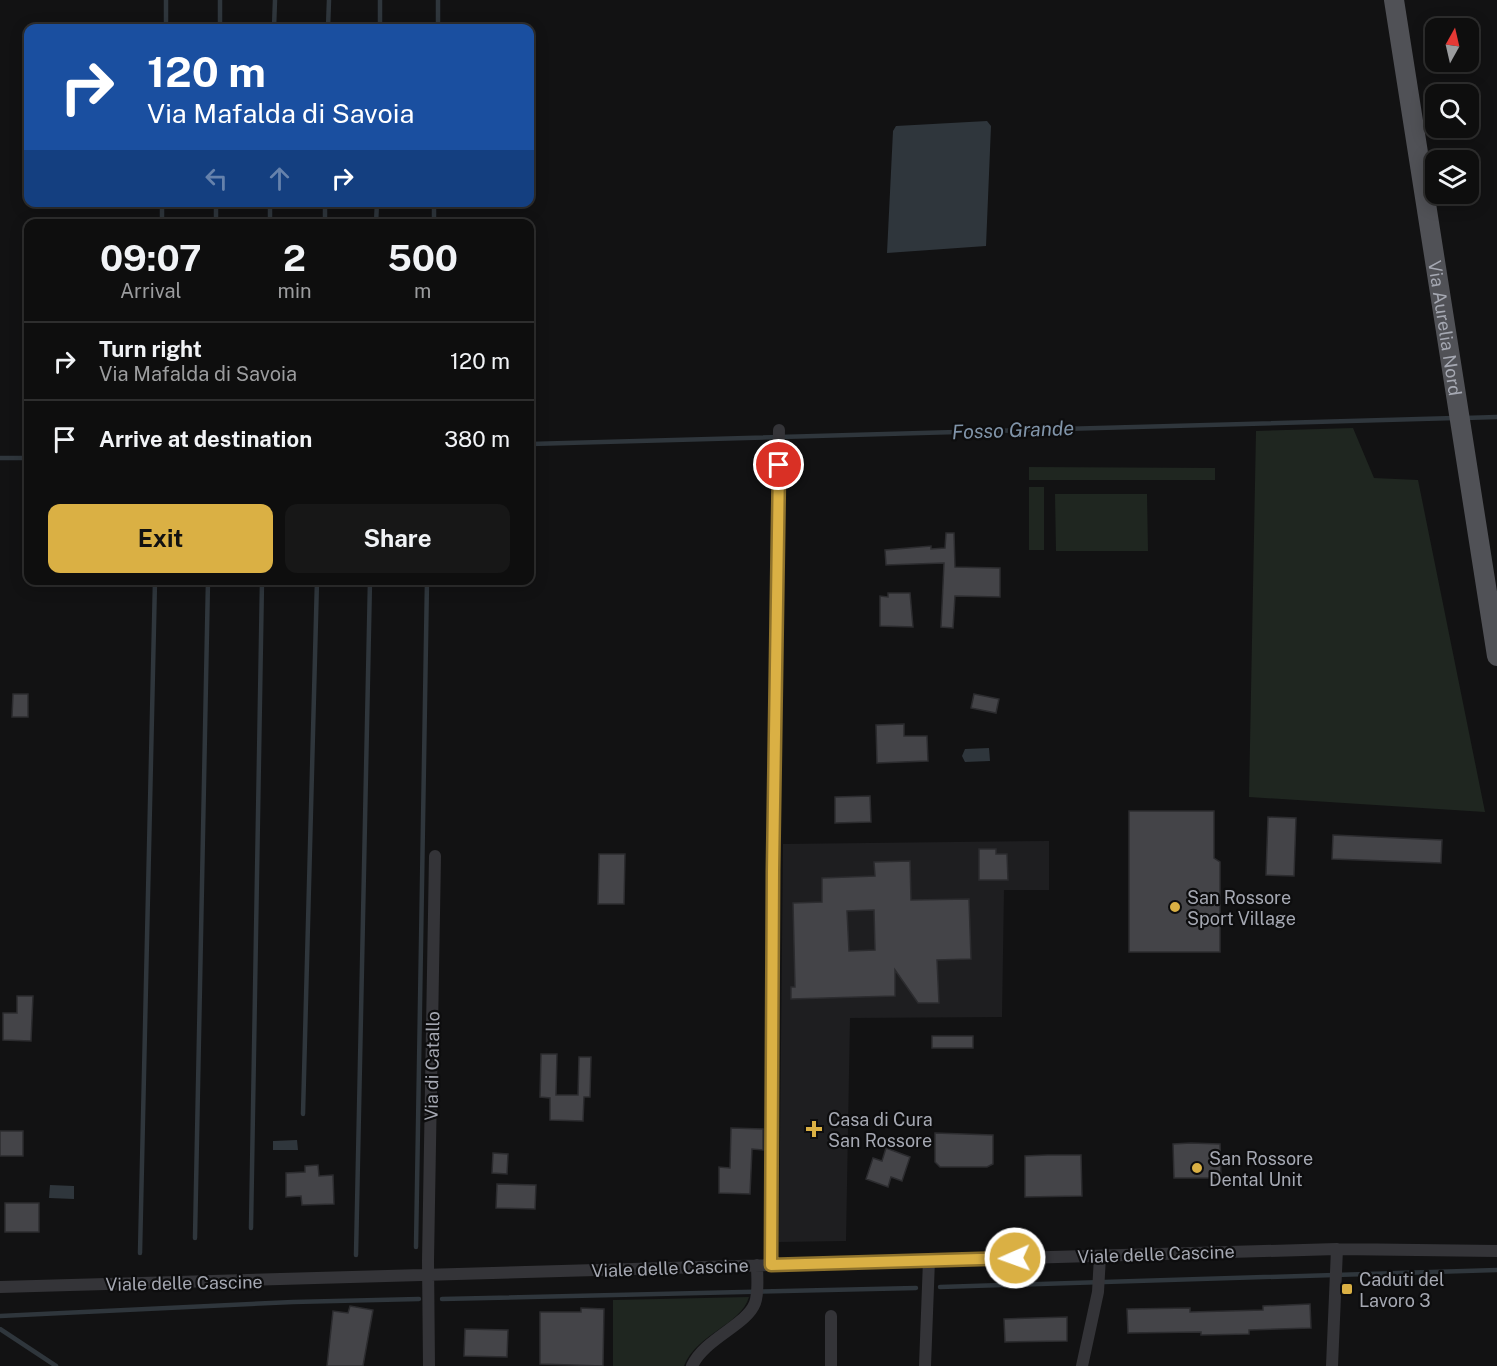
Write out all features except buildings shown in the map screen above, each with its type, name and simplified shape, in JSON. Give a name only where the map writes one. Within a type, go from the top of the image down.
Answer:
[{"type":"main road","name":"Via Aurelia Nord","points":[[1394,0],[1497,656]]},
{"type":"street","points":[[771,1265],[773,871],[779,436]]},
{"type":"street","name":"Via di Catallo","points":[[429,1366],[430,1276],[428,1261],[435,856]]},
{"type":"street","name":"Viale delle Cascine","points":[[1484,1249],[1497,1245]]},
{"type":"street","points":[[1332,1366],[1337,1249]]},
{"type":"street","name":"Viale delle Cascine","points":[[0,1287],[1337,1249],[1484,1249],[1497,1251]]},
{"type":"street","points":[[1082,1366],[1098,1292],[1100,1256]]},
{"type":"street","points":[[925,1366],[929,1260]]},
{"type":"street","points":[[692,1366],[702,1351],[750,1312],[756,1298],[757,1265]]},
{"type":"street","points":[[831,1316],[831,1366]]},
{"type":"shaded area","points":[[987,121],[991,126],[986,246],[887,253],[893,131],[896,126]]},
{"type":"shaded area","points":[[1353,428],[1374,478],[1418,480],[1485,812],[1249,797],[1256,431]]},
{"type":"shaded area","points":[[1029,467],[1215,468],[1215,480],[1029,480]]},
{"type":"shaded area","points":[[1029,487],[1044,487],[1044,550],[1029,550]]},
{"type":"shaded area","points":[[1055,494],[1147,494],[1148,551],[1056,551]]},
{"type":"shaded area","points":[[989,748],[990,761],[965,762],[962,756],[965,749]]},
{"type":"shaded area","name":"Casa di Cura San Rossore","points":[[1049,841],[1049,890],[1004,890],[1002,1017],[850,1018],[846,1241],[779,1242],[783,844]]},
{"type":"shaded area","points":[[297,1140],[298,1150],[273,1150],[273,1141]]},
{"type":"shaded area","points":[[50,1185],[74,1186],[74,1199],[49,1198]]},
{"type":"shaded area","points":[[749,1297],[737,1315],[698,1346],[684,1366],[613,1366],[613,1300]]},
{"type":"waterway","points":[[166,0],[166,24]]},
{"type":"waterway","points":[[220,0],[220,24]]},
{"type":"waterway","points":[[274,24],[275,0]]},
{"type":"waterway","points":[[328,24],[329,0]]},
{"type":"waterway","points":[[380,0],[380,24]]},
{"type":"waterway","points":[[438,0],[438,24]]},
{"type":"waterway","points":[[162,207],[162,219]]},
{"type":"waterway","points":[[216,207],[216,219]]},
{"type":"waterway","points":[[270,207],[270,219]]},
{"type":"waterway","points":[[325,207],[325,219]]},
{"type":"waterway","points":[[376,219],[377,207]]},
{"type":"waterway","points":[[434,207],[434,219]]},
{"type":"waterway","name":"Fosso Grande","points":[[1464,418],[1497,417]]},
{"type":"waterway","name":"Fosso Grande","points":[[534,444],[1455,418]]},
{"type":"waterway","name":"Fosso Grande","points":[[0,458],[24,458]]},
{"type":"waterway","points":[[140,1253],[155,585]]},
{"type":"waterway","points":[[195,1238],[208,585]]},
{"type":"waterway","points":[[251,1228],[262,585]]},
{"type":"waterway","points":[[303,1114],[317,585]]},
{"type":"waterway","points":[[356,1255],[370,585]]},
{"type":"waterway","points":[[416,1247],[427,585]]},
{"type":"waterway","points":[[940,1287],[1497,1270]]},
{"type":"waterway","points":[[442,1299],[916,1288]]},
{"type":"waterway","points":[[0,1316],[293,1302],[419,1299]]},
{"type":"waterway","points":[[0,1329],[56,1366]]},
{"type":"place","name":"San Rossore Sport Village","points":[[1175,907]]},
{"type":"place","name":"Casa di Cura San Rossore","points":[[814,1129]]},
{"type":"place","name":"San Rossore Dental Unit","points":[[1197,1168]]},
{"type":"place","name":"Caduti del Lavoro 3","points":[[1347,1289]]},
{"type":"route","points":[[779,465],[775,648],[771,1265],[1015,1258]]}]
